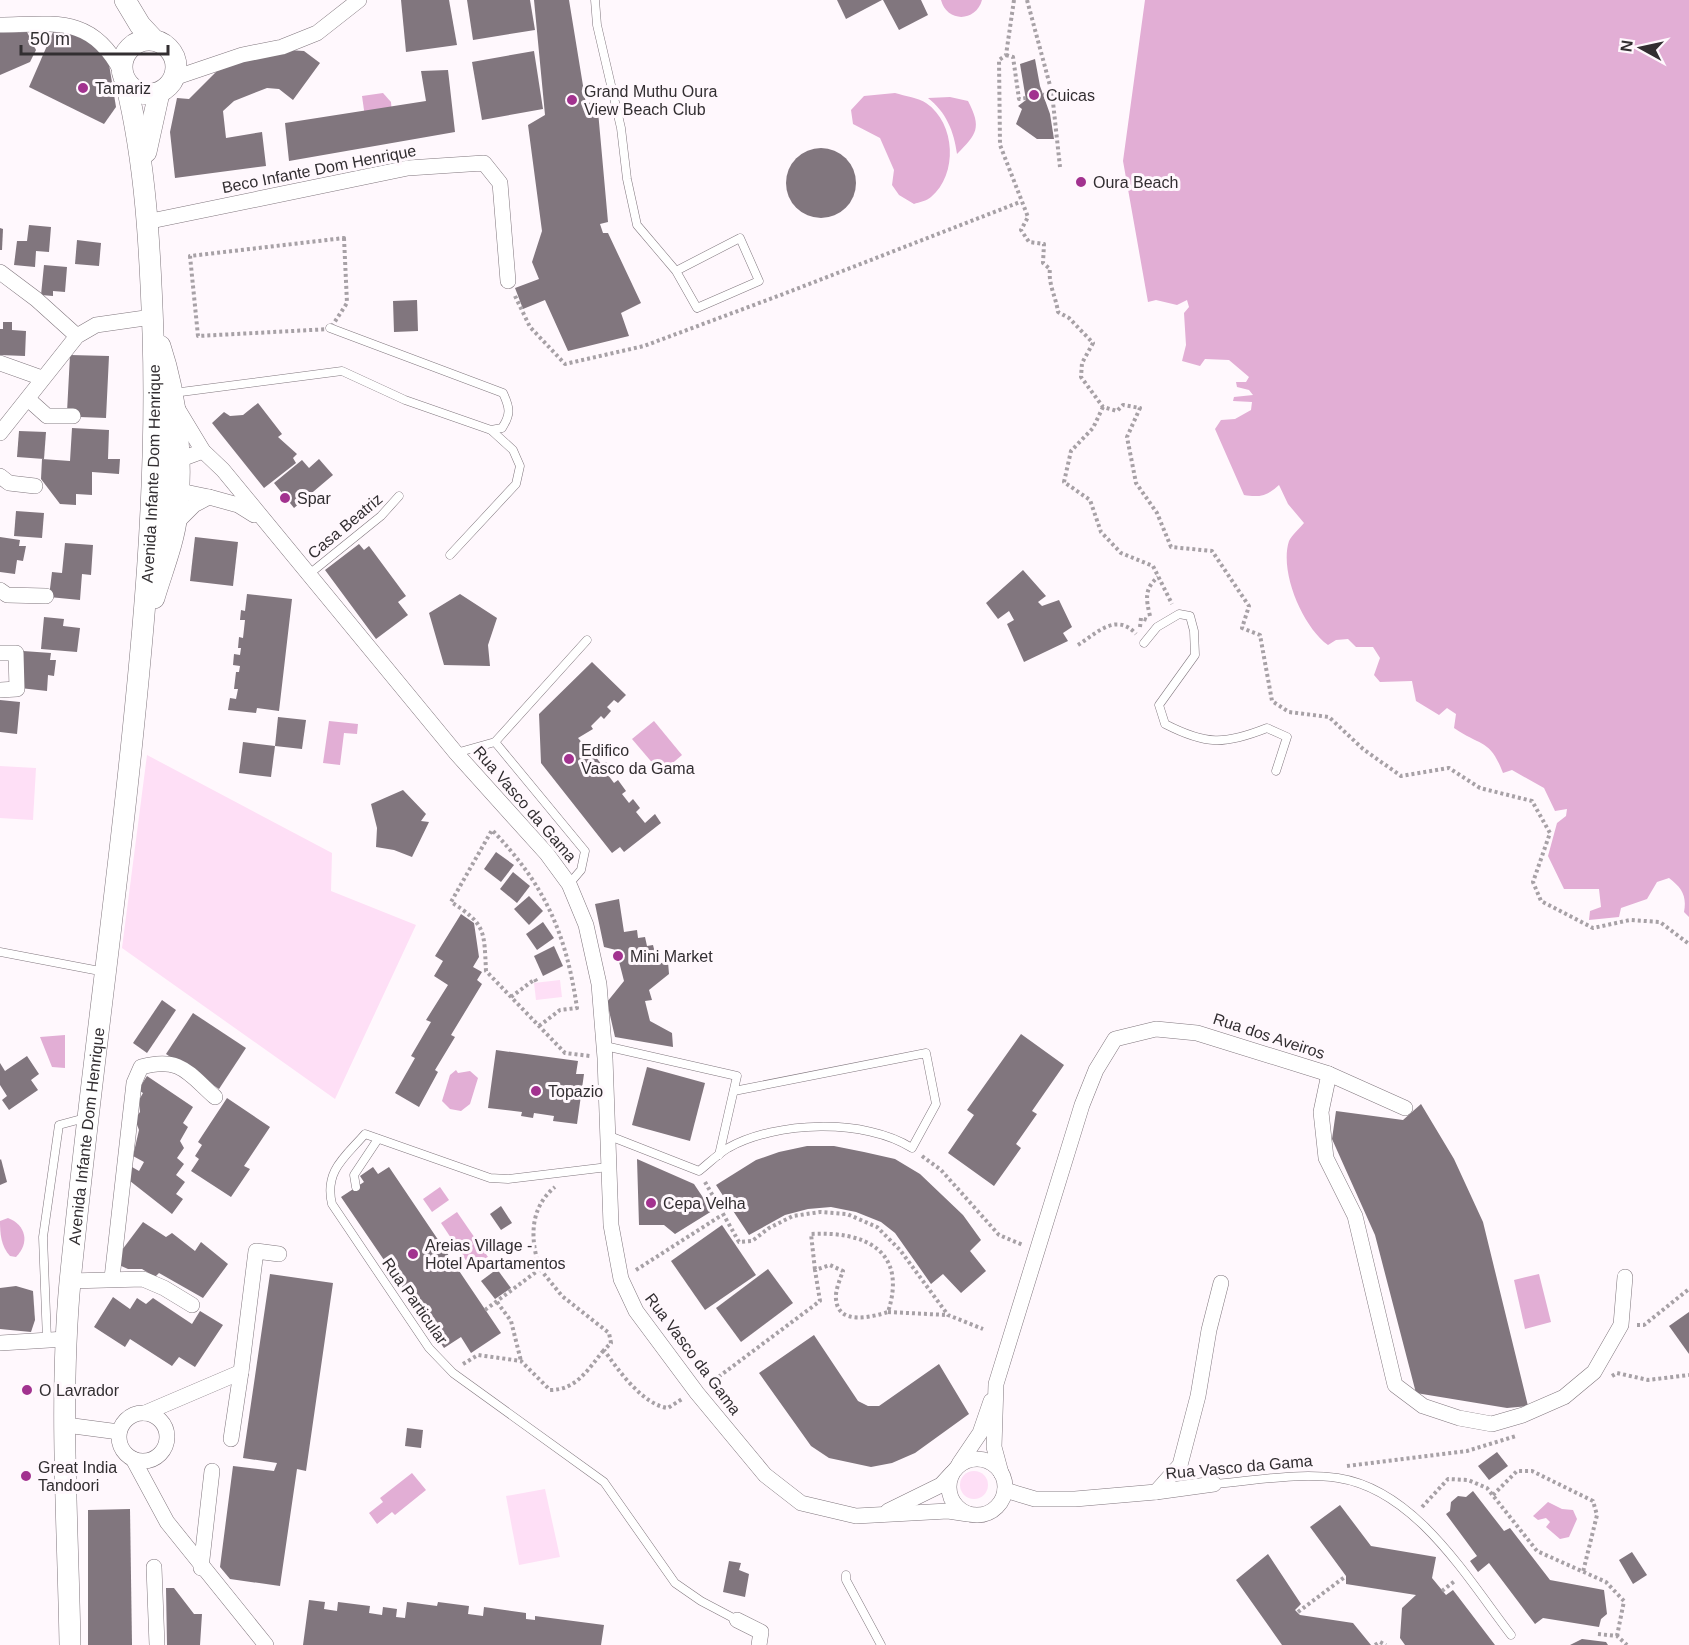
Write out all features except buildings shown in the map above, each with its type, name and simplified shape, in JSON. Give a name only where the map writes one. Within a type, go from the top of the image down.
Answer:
[{"type":"street","points":[[0,25],[59,24],[81,29],[110,50],[123,77],[140,94],[159,93],[174,78],[242,55],[282,47],[308,37],[333,22],[359,0]]},
{"type":"street","points":[[126,3],[154,40],[166,46],[172,53],[176,69],[174,78]]},
{"type":"street","points":[[123,77],[121,63],[128,48],[126,3]]},
{"type":"street","points":[[128,48],[136,43],[154,40]]},
{"type":"street","name":"Avenida Infante Dom Henrique","points":[[70,1645],[66,1425],[57,1340],[70,1281],[90,1117],[145,630],[154,488],[164,396],[169,372],[152,317],[143,174],[137,128],[123,77]]},
{"type":"street","name":"Avenida Infante Dom Henrique","points":[[143,174],[159,93]]},
{"type":"street","name":"Beco Infante Dom Henrique","points":[[146,222],[408,168],[484,163],[500,183],[508,281]]},
{"type":"street","points":[[0,272],[36,299],[77,336]]},
{"type":"street","points":[[0,433],[77,336],[96,325],[152,317]]},
{"type":"street","points":[[0,363],[42,378]]},
{"type":"street","name":"Avenida Infante Dom Henrique","points":[[145,630],[175,524],[175,477],[164,396]]},
{"type":"street","name":"Rua Vasco da Gama","points":[[164,396],[203,451],[223,470],[456,753],[547,854],[569,884],[586,925],[599,984],[605,1052],[611,1225],[621,1279],[636,1311],[697,1393],[765,1475],[801,1503],[856,1516],[948,1511],[968,1514]]},
{"type":"street","points":[[28,399],[47,416],[74,416]]},
{"type":"street","points":[[148,570],[158,551],[175,477],[203,451]]},
{"type":"street","points":[[0,476],[9,483],[35,486]]},
{"type":"street","points":[[175,477],[185,492],[238,505],[263,519]]},
{"type":"street","points":[[175,524],[194,505],[209,497]]},
{"type":"street","points":[[0,590],[7,596],[46,596]]},
{"type":"street","points":[[0,653],[16,653],[17,689],[0,690]]},
{"type":"street","name":"Rua dos Aveiros","points":[[1001,1473],[994,1447],[996,1383],[1082,1105],[1096,1070],[1115,1039],[1156,1029],[1197,1033],[1329,1074],[1321,1112],[1326,1158],[1355,1216],[1395,1385],[1423,1406],[1459,1418],[1492,1424],[1523,1415],[1564,1397],[1594,1372],[1621,1325],[1625,1277]]},
{"type":"street","points":[[112,1278],[134,1083],[141,1067],[161,1062],[181,1067],[215,1097]]},
{"type":"street","points":[[1329,1074],[1405,1108]]},
{"type":"street","points":[[231,1439],[256,1251],[279,1254]]},
{"type":"street","points":[[70,1281],[112,1278],[143,1279],[164,1288],[192,1305]]},
{"type":"street","name":"Rua Vasco da Gama","points":[[1156,1492],[1180,1465],[1198,1396],[1209,1330],[1221,1283]]},
{"type":"street","points":[[0,1342],[57,1340]]},
{"type":"street","points":[[241,1372],[145,1413],[135,1414],[125,1421],[119,1432],[120,1445],[133,1459],[167,1522],[201,1568],[266,1645]]},
{"type":"street","points":[[955,1469],[966,1460],[984,1460],[997,1467],[1001,1473],[1005,1490],[1001,1502],[983,1515],[968,1514],[959,1509],[951,1498],[948,1486],[955,1469],[980,1433],[996,1383]]},
{"type":"street","points":[[133,1459],[145,1461],[157,1457],[167,1439],[165,1426],[160,1420],[145,1413]]},
{"type":"street","points":[[66,1425],[119,1432]]},
{"type":"street","name":"Rua Vasco da Gama","points":[[880,1515],[941,1485],[955,1469]]},
{"type":"street","points":[[201,1568],[212,1471]]},
{"type":"street","name":"Rua Vasco da Gama","points":[[1005,1490],[1035,1499],[1156,1492],[1214,1484]]},
{"type":"street","points":[[154,1567],[157,1645]]},
{"type":"street","points":[[737,1620],[761,1632],[759,1645]]},
{"type":"lane","points":[[595,0],[597,25],[621,128],[627,179],[637,225],[676,271],[697,308],[759,281],[740,238],[676,271]]},
{"type":"lane","points":[[330,328],[502,393],[509,408],[509,418],[502,428],[490,430]]},
{"type":"lane","points":[[164,396],[342,371],[405,400],[490,430],[513,450],[520,466],[516,484],[450,555]]},
{"type":"lane","name":"Casa Beatriz","points":[[309,575],[381,516],[399,496]]},
{"type":"lane","points":[[1144,643],[1157,627],[1179,614],[1190,616],[1194,632],[1195,655],[1160,705],[1165,724],[1182,733],[1215,741],[1236,740],[1267,728],[1287,737],[1276,771]]},
{"type":"lane","points":[[456,753],[495,742],[587,640]]},
{"type":"lane","points":[[495,742],[585,851],[580,870],[569,884]]},
{"type":"lane","points":[[0,952],[106,972]]},
{"type":"lane","points":[[605,1052],[737,1076],[719,1155]]},
{"type":"lane","points":[[607,1135],[699,1171],[728,1148],[759,1135],[798,1128],[870,1131],[902,1141],[912,1148],[936,1104],[926,1053],[734,1092]]},
{"type":"lane","points":[[57,1340],[43,1237],[59,1125],[90,1117]]},
{"type":"lane","name":"Rua Particular","points":[[378,1139],[365,1134],[334,1170],[328,1188],[332,1204],[429,1348],[453,1373],[604,1482],[675,1583],[701,1601],[737,1620]]},
{"type":"lane","points":[[357,1187],[354,1175],[378,1139],[490,1178],[508,1179],[608,1167]]},
{"type":"lane","name":"Rua Vasco da Gama","points":[[1214,1484],[1312,1477],[1338,1478],[1364,1485],[1427,1526],[1511,1635]]},
{"type":"lane","points":[[846,1575],[846,1580],[881,1645]]},
{"type":"path","points":[[1014,0],[1006,54],[999,60],[1000,145],[1020,202],[1028,217],[1021,230],[1029,242],[1044,244],[1043,263],[1050,270],[1049,281],[1056,297],[1058,312],[1069,318],[1093,343],[1082,363],[1081,377],[1103,407],[1117,411],[1123,405],[1140,408],[1127,437],[1136,483],[1157,513],[1172,547],[1212,550],[1249,606],[1242,628],[1260,635],[1272,701],[1289,712],[1329,717],[1363,749],[1401,776],[1449,768],[1480,788],[1532,801],[1550,833],[1533,882],[1541,901],[1593,928],[1630,920],[1660,922],[1689,944]]},
{"type":"path","points":[[1027,0],[1052,93],[1060,167]]},
{"type":"path","points":[[1006,54],[1012,57],[1019,99],[1026,98]]},
{"type":"path","points":[[1043,95],[1052,93]]},
{"type":"path","points":[[508,281],[530,327],[565,364],[644,346],[786,294],[1020,202]]},
{"type":"path","points":[[344,238],[347,303],[330,328],[198,336],[190,256],[344,238]]},
{"type":"path","points":[[1103,407],[1093,428],[1071,451],[1064,482],[1090,500],[1101,532],[1121,553],[1153,566],[1162,580],[1166,595],[1179,614]]},
{"type":"path","points":[[1078,645],[1096,631],[1120,623],[1131,628],[1139,637],[1141,618],[1152,622],[1146,598],[1151,582],[1158,577]]},
{"type":"path","points":[[539,1026],[560,1010],[577,1008],[568,961],[554,916],[531,875],[492,830],[451,902],[474,917],[480,925],[485,940],[486,971],[565,1053],[605,1052]]},
{"type":"path","points":[[511,997],[535,979],[537,983]]},
{"type":"path","points":[[912,1148],[940,1170],[999,1235],[1037,1252]]},
{"type":"path","points":[[497,1302],[511,1321],[521,1361],[550,1390],[562,1390],[576,1384],[611,1343],[609,1333],[562,1296],[540,1269],[533,1240],[537,1211],[545,1196],[556,1187],[579,1183],[577,1171]]},
{"type":"path","points":[[699,1171],[739,1242],[752,1241],[769,1228],[793,1216],[820,1212],[847,1214],[877,1227],[900,1251],[948,1315]]},
{"type":"path","points":[[621,1279],[722,1215]]},
{"type":"path","points":[[604,1350],[626,1380],[660,1407],[668,1408],[675,1402],[697,1393],[820,1301],[811,1234],[837,1233],[863,1238],[882,1252],[893,1272],[894,1292],[888,1312]]},
{"type":"path","points":[[815,1270],[830,1265],[843,1271],[836,1299],[841,1311],[850,1317],[868,1318],[888,1312],[948,1315],[983,1329]]},
{"type":"path","points":[[485,1310],[540,1269]]},
{"type":"path","points":[[1621,1325],[1644,1325],[1689,1289]]},
{"type":"path","points":[[453,1373],[468,1359],[478,1355],[521,1361]]},
{"type":"path","points":[[1594,1372],[1603,1382],[1617,1373],[1648,1380],[1689,1376]]},
{"type":"path","points":[[1343,1466],[1467,1451],[1510,1439]]},
{"type":"path","points":[[1493,1496],[1517,1472],[1532,1471],[1593,1501],[1597,1515],[1583,1572]]},
{"type":"path","points":[[1424,1505],[1448,1479],[1468,1479],[1487,1488],[1537,1551],[1606,1582],[1624,1601],[1617,1636]]},
{"type":"path","points":[[1298,1612],[1346,1576]]},
{"type":"path","points":[[1598,1634],[1617,1636],[1627,1645]]},
{"type":"path","points":[[1375,1645],[1380,1642],[1386,1645]]},
{"type":"shaded area","points":[[941,0],[982,0],[974,13],[961,17],[949,13]]},
{"type":"shaded area","points":[[1145,0],[1689,0],[1689,917],[1684,912],[1685,901],[1682,893],[1669,878],[1657,882],[1647,899],[1621,908],[1619,917],[1589,920],[1590,911],[1601,907],[1599,889],[1564,889],[1548,856],[1557,823],[1566,816],[1567,809],[1555,811],[1544,788],[1512,770],[1503,773],[1489,749],[1454,728],[1456,714],[1447,708],[1439,715],[1416,701],[1412,681],[1380,682],[1374,675],[1380,658],[1373,647],[1356,647],[1348,639],[1336,640],[1328,645],[1310,626],[1295,598],[1287,568],[1289,541],[1304,523],[1288,504],[1279,485],[1263,495],[1244,495],[1215,429],[1221,420],[1235,419],[1251,410],[1252,402],[1233,401],[1234,397],[1253,395],[1249,390],[1237,387],[1236,382],[1246,382],[1249,377],[1229,360],[1205,359],[1200,366],[1182,361],[1186,345],[1184,313],[1189,307],[1187,300],[1177,305],[1156,300],[1148,302],[1123,161]]},
{"type":"shaded area","points":[[383,93],[391,102],[392,114],[365,117],[362,96]]},
{"type":"shaded area","points":[[895,93],[926,103],[936,112],[948,136],[950,149],[946,176],[931,197],[914,204],[899,195],[892,185],[894,170],[880,138],[853,124],[851,110],[864,96]]},
{"type":"shaded area","points":[[950,97],[968,101],[976,124],[973,136],[957,154],[948,123],[940,109],[928,98]]},
{"type":"shaded area","points":[[329,721],[358,724],[357,734],[344,733],[340,765],[323,763]]},
{"type":"shaded area","points":[[654,721],[682,755],[661,773],[632,739]]},
{"type":"shaded area","points":[[147,755],[332,853],[331,891],[416,925],[335,1099],[122,948]]},
{"type":"shaded area","points":[[0,766],[36,768],[33,820],[0,818]]},
{"type":"shaded area","points":[[560,980],[562,997],[536,1000],[534,983]]},
{"type":"shaded area","points":[[65,1035],[65,1068],[52,1067],[40,1037]]},
{"type":"shaded area","points":[[456,1070],[458,1073],[470,1071],[478,1078],[470,1104],[461,1111],[450,1109],[442,1101],[450,1075]]},
{"type":"shaded area","points":[[440,1187],[449,1200],[432,1212],[423,1199]]},
{"type":"shaded area","points":[[457,1212],[488,1257],[471,1268],[441,1223]]},
{"type":"shaded area","points":[[8,1218],[19,1225],[24,1235],[23,1246],[16,1257],[10,1256],[5,1248],[0,1231],[0,1221]]},
{"type":"shaded area","points":[[1539,1274],[1551,1322],[1525,1329],[1514,1280]]},
{"type":"shaded area","points":[[974,1471],[984,1475],[988,1485],[984,1495],[974,1499],[964,1495],[960,1485],[964,1475]]},
{"type":"shaded area","points":[[412,1473],[426,1490],[395,1515],[392,1512],[377,1524],[369,1513],[383,1502],[380,1498]]},
{"type":"shaded area","points":[[545,1489],[560,1557],[519,1565],[506,1496]]},
{"type":"shaded area","points":[[1548,1502],[1562,1509],[1573,1510],[1577,1519],[1569,1537],[1560,1539],[1546,1527],[1550,1522],[1546,1518],[1538,1520],[1533,1516]]},
{"type":"place","name":"Tamariz","points":[[83,88]]},
{"type":"place","name":"Cuicas","points":[[1034,95]]},
{"type":"place","name":"Grand Muthu Oura View Beach Club","points":[[572,100]]},
{"type":"place","name":"Oura Beach","points":[[1081,182]]},
{"type":"place","name":"Spar","points":[[285,498]]},
{"type":"place","name":"Edifico Vasco da Gama","points":[[569,759]]},
{"type":"place","name":"Mini Market","points":[[618,956]]},
{"type":"place","name":"Topazio","points":[[536,1091]]},
{"type":"place","name":"Cepa Velha","points":[[651,1203]]},
{"type":"place","name":"Areias Village - Hotel Apartamentos","points":[[413,1254]]},
{"type":"place","name":"O Lavrador","points":[[27,1390]]},
{"type":"place","name":"Great India Tandoori","points":[[26,1476]]}]
